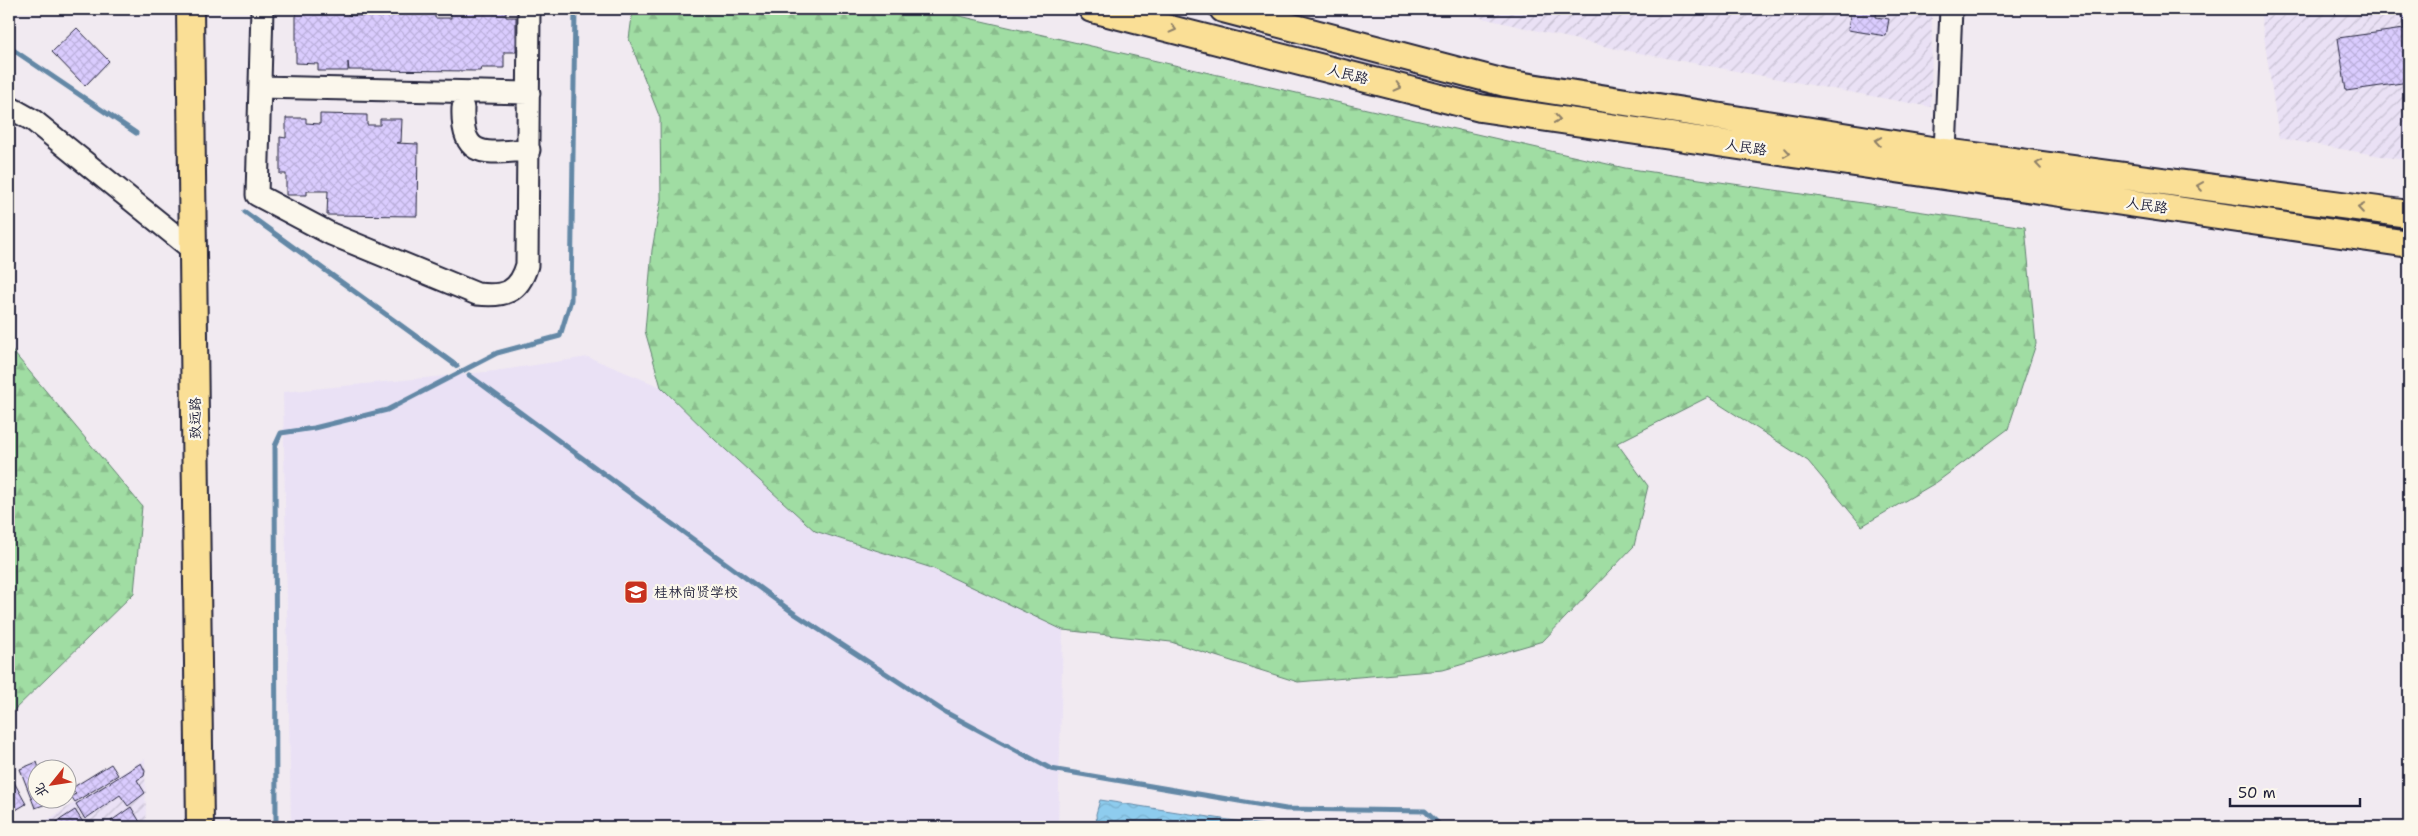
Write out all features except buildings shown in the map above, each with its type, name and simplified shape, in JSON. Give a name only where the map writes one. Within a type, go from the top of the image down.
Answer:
[{"type":"main road","name":"致远路","points":[[190,9],[200,827]]},
{"type":"main road","name":"人民路","points":[[1092,9],[1480,108],[2409,244]]},
{"type":"main road","name":"人民路","points":[[1223,9],[1505,84],[1945,152],[2409,214]]},
{"type":"street","points":[[262,9],[257,195],[331,234],[477,294],[490,295],[507,293],[517,285],[525,271],[529,150],[530,9]]},
{"type":"street","points":[[1945,152],[1951,9]]},
{"type":"street","points":[[260,87],[529,93]]},
{"type":"street","points":[[9,107],[34,121],[193,250]]},
{"type":"street","points":[[462,108],[463,133],[479,151],[529,150]]},
{"type":"shaded area","points":[[1443,9],[1932,9],[1931,107],[1617,49]]},
{"type":"shaded area","points":[[2260,9],[2409,9],[2409,161],[2279,138]]},
{"type":"shaded area","name":"桂林尚贤学校","points":[[588,357],[661,387],[715,440],[815,531],[932,568],[1063,630],[1058,827],[291,827],[283,392],[495,371]]},
{"type":"shaded area","points":[[145,759],[146,827],[36,827],[66,808],[78,808],[78,801]]},
{"type":"green space","points":[[633,9],[929,9],[1625,168],[2025,227],[2036,344],[2008,429],[1937,482],[1862,526],[1808,461],[1708,397],[1617,443],[1648,486],[1634,546],[1543,641],[1443,670],[1298,682],[1171,642],[1063,630],[932,568],[815,531],[715,440],[661,387],[645,331],[652,250],[661,199],[660,118],[629,39]]},
{"type":"green space","points":[[9,347],[142,506],[134,593],[9,715]]},
{"type":"water","points":[[1100,800],[1274,827],[1097,827],[1096,814]]},
{"type":"waterway","points":[[276,827],[275,446],[281,433],[314,428],[387,410],[497,353],[560,336],[571,300],[575,9]]},
{"type":"waterway","points":[[9,47],[136,133]]},
{"type":"waterway","points":[[245,212],[457,366]]},
{"type":"waterway","points":[[469,375],[795,614],[945,712],[1051,769],[1286,809],[1425,811],[1442,827]]},
{"type":"place","name":"桂林尚贤学校","points":[[636,592]]}]
